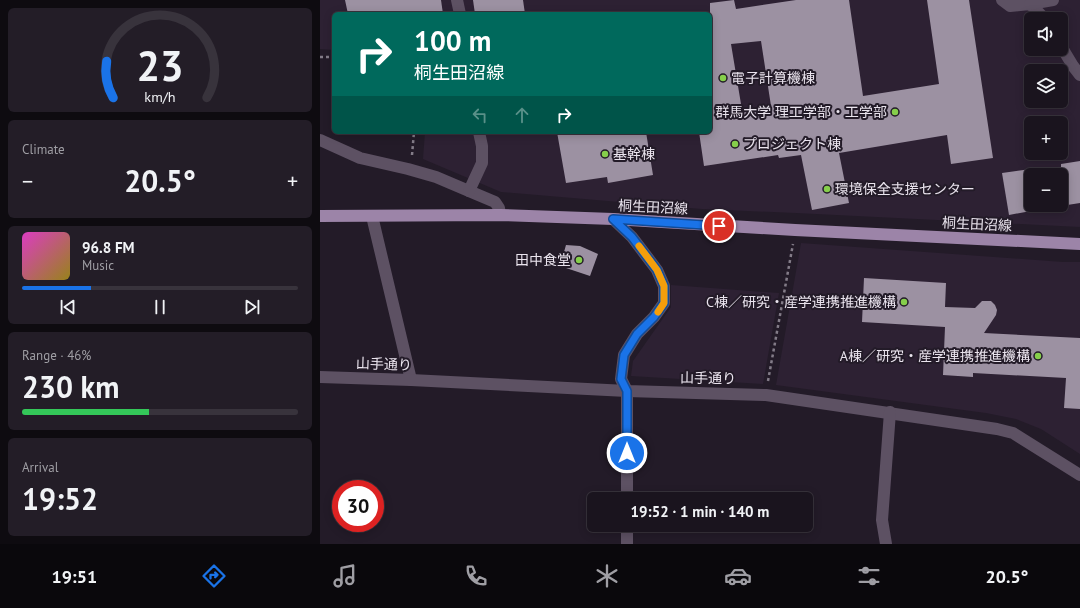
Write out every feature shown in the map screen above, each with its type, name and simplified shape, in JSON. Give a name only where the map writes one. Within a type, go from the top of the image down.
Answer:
[{"type":"main road","name":"桐生田沼線","points":[[320,216],[500,215],[613,219],[795,230],[1080,244]]},
{"type":"street","points":[[457,0],[460,12]]},
{"type":"street","points":[[1002,0],[1010,6],[1053,0]]},
{"type":"street","points":[[1030,4],[1037,12]]},
{"type":"street","points":[[1067,56],[1080,75]]},
{"type":"street","points":[[469,191],[482,163],[482,146],[479,134]]},
{"type":"street","points":[[320,140],[360,158],[436,177],[495,202],[499,208],[500,215]]},
{"type":"street","points":[[372,216],[411,380]]},
{"type":"street","points":[[613,219],[632,237],[657,270],[664,286],[664,303],[654,317],[637,334],[624,355],[621,379],[627,391],[627,492]]},
{"type":"street","name":"山手通り","points":[[320,377],[627,391],[766,395],[890,412],[997,429],[1013,433],[1080,474]]},
{"type":"street","points":[[886,544],[882,520],[890,412]]},
{"type":"street","points":[[626,544],[627,532]]},
{"type":"path","points":[[320,57],[332,57]]},
{"type":"path","points":[[408,169],[413,153],[414,134]]},
{"type":"path","points":[[766,395],[795,230]]},
{"type":"shaded area","name":"群馬大学 理工学部・工学部","points":[[320,0],[1080,0],[1080,227],[702,209],[501,192],[423,159],[425,134],[712,134],[712,12],[332,12],[332,50],[320,49]]},
{"type":"shaded area","points":[[801,243],[1080,262],[1080,454],[1041,429],[1016,419],[986,413],[776,385]]},
{"type":"shaded area","points":[[671,285],[779,293],[763,384],[631,376],[633,361],[671,307]]},
{"type":"building","points":[[345,0],[441,0],[443,12],[348,12]]},
{"type":"building","points":[[473,0],[523,0],[525,12],[475,12]]},
{"type":"building","points":[[734,0],[736,9],[796,0],[849,0],[863,96],[939,84],[927,0],[969,0],[993,158],[951,164],[947,135],[839,153],[849,203],[812,210],[801,155],[779,158],[778,155],[704,166],[699,134],[712,134],[712,12],[710,12],[710,3]],"holes":[[[761,41],[771,106],[742,110],[731,44]]]},
{"type":"building","name":"基幹棟","points":[[557,134],[646,134],[653,175],[608,183],[607,177],[566,183]]},
{"type":"building","points":[[1080,161],[1080,203],[1068,205],[1068,168],[1061,168],[1061,164]]},
{"type":"building","points":[[1024,170],[1024,212],[1026,212],[1009,215],[1002,173]]},
{"type":"building","name":"田中食堂","points":[[566,245],[580,246],[598,254],[590,276],[560,266]]},
{"type":"building","points":[[864,278],[946,283],[945,307],[975,308],[982,301],[991,301],[997,310],[996,315],[984,333],[1080,338],[1080,409],[1064,408],[1066,378],[973,373],[973,377],[943,375],[945,327],[862,322]]},
{"type":"slow traffic","points":[[639,246],[657,270],[664,286],[664,303],[658,312]]},
{"type":"place","name":"電子計算機棟","points":[[723,78]]},
{"type":"place","name":"群馬大学 理工学部・工学部","points":[[895,112]]},
{"type":"place","name":"プロジェクト棟","points":[[735,144]]},
{"type":"place","name":"基幹棟","points":[[605,154]]},
{"type":"place","name":"環境保全支援センター","points":[[827,189]]},
{"type":"place","name":"田中食堂","points":[[579,260]]},
{"type":"place","name":"C棟／研究・産学連携推進機構","points":[[904,302]]},
{"type":"place","name":"A棟／研究・産学連携推進機構","points":[[1038,356]]},
{"type":"route","points":[[627,453],[627,391],[621,379],[624,355],[637,334],[654,317],[664,303],[664,286],[657,270],[632,237],[613,219],[719,226]]}]
